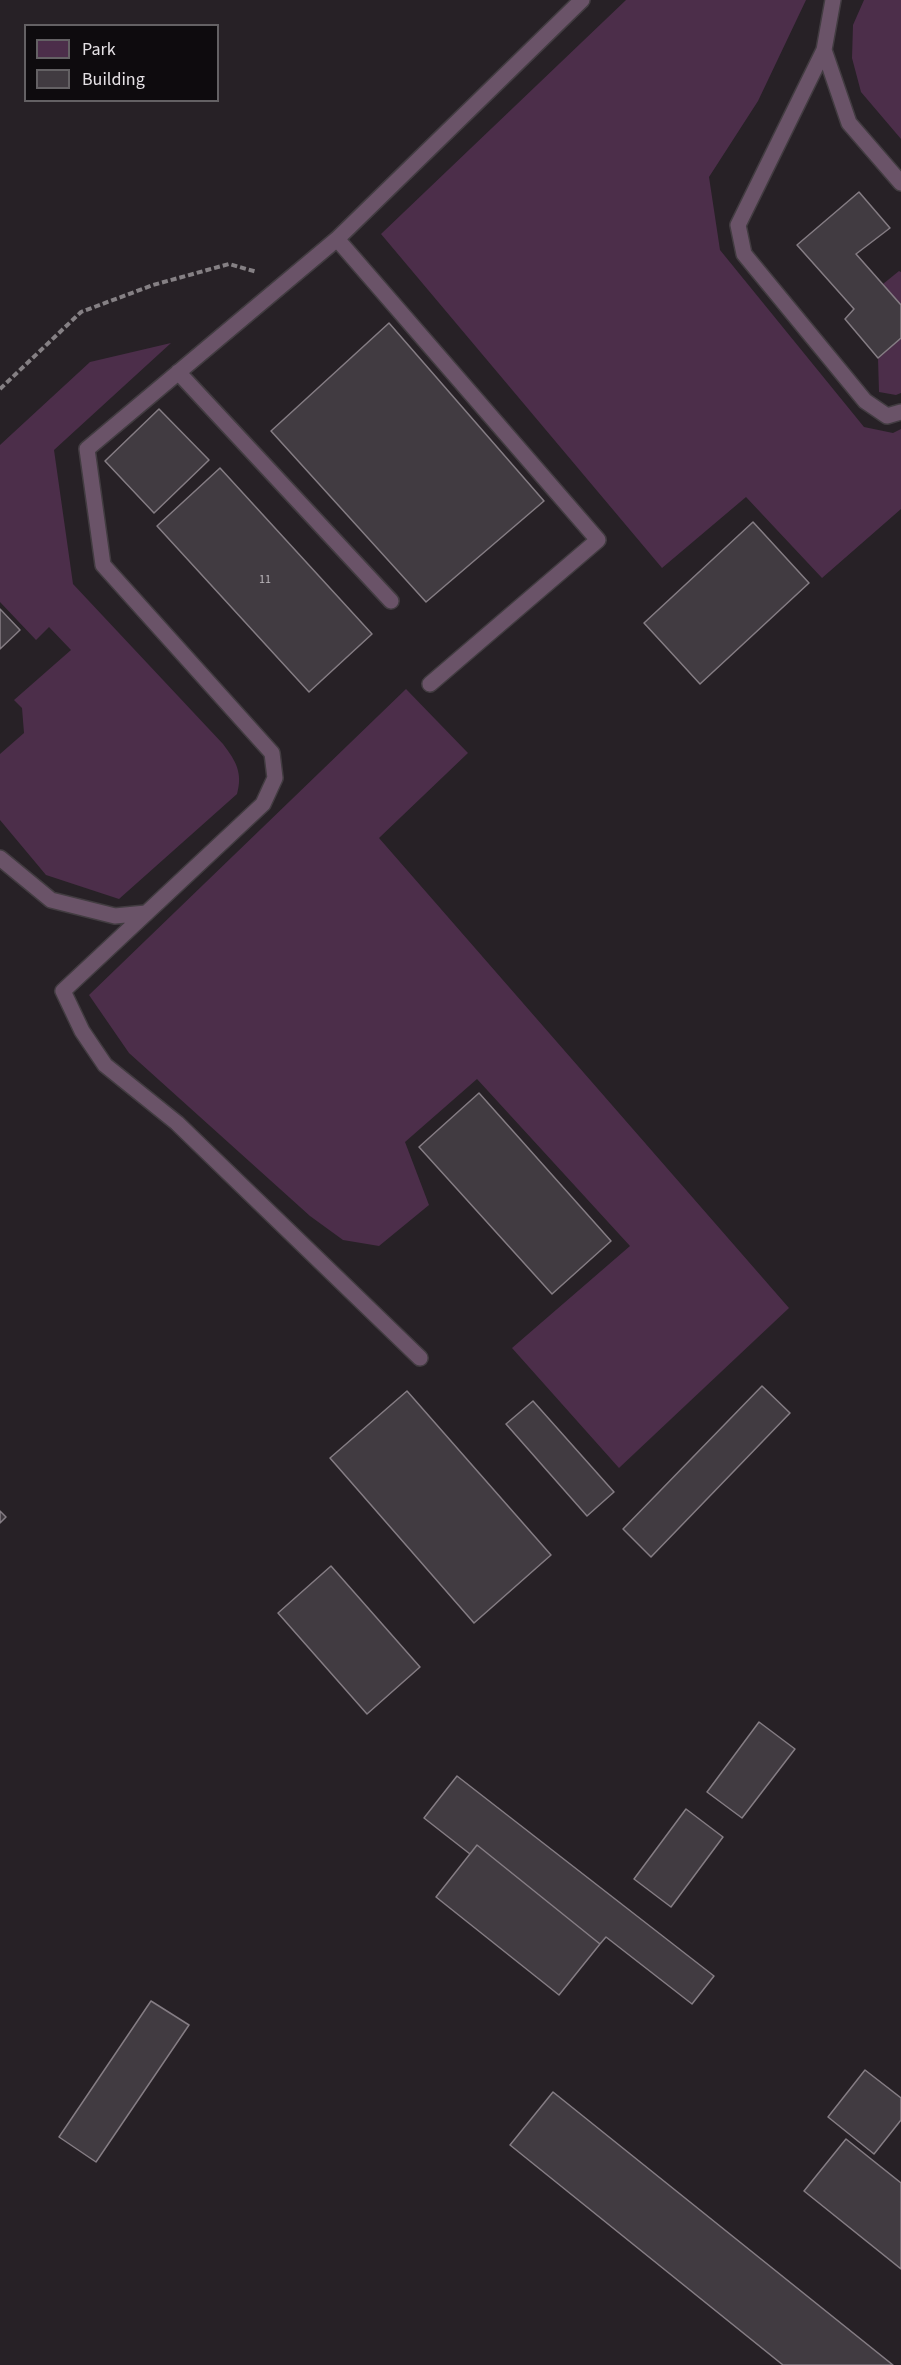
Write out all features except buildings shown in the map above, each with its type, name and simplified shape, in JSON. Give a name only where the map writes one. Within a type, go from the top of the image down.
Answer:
[{"type":"lane","points":[[420,1358],[177,1123],[105,1065],[82,1031],[63,991],[263,804],[275,778],[272,753],[103,565],[87,448],[337,238],[582,0]]},
{"type":"lane","points":[[833,0],[824,50],[738,225],[744,254],[865,401],[887,416],[901,412]]},
{"type":"lane","points":[[824,50],[849,123],[901,183]]},
{"type":"lane","points":[[337,238],[598,540],[430,684]]},
{"type":"lane","points":[[178,372],[391,601]]},
{"type":"lane","points":[[0,858],[51,900],[115,916],[146,913]]},
{"type":"path","points":[[0,389],[81,312],[153,285],[229,264],[286,281]]},
{"type":"green space","points":[[626,0],[806,0],[758,101],[709,177],[720,250],[864,427],[893,433],[901,429],[901,509],[822,578],[746,497],[662,568],[381,234]]},
{"type":"green space","points":[[864,0],[901,0],[901,139],[861,92],[852,58],[853,25]]},
{"type":"green space","points":[[899,271],[901,272],[901,305],[883,284]]},
{"type":"green space","points":[[901,338],[901,393],[896,395],[879,392],[878,358]]},
{"type":"green space","points":[[171,343],[54,450],[73,584],[223,744],[232,756],[239,773],[239,787],[237,794],[119,899],[46,875],[0,820],[0,754],[24,733],[22,708],[14,700],[71,650],[49,627],[36,640],[0,602],[0,445],[90,362]]},
{"type":"green space","points":[[406,689],[468,753],[379,838],[789,1308],[619,1468],[512,1348],[630,1246],[477,1079],[405,1142],[429,1205],[379,1246],[343,1240],[310,1216],[129,1053],[89,995]]}]
